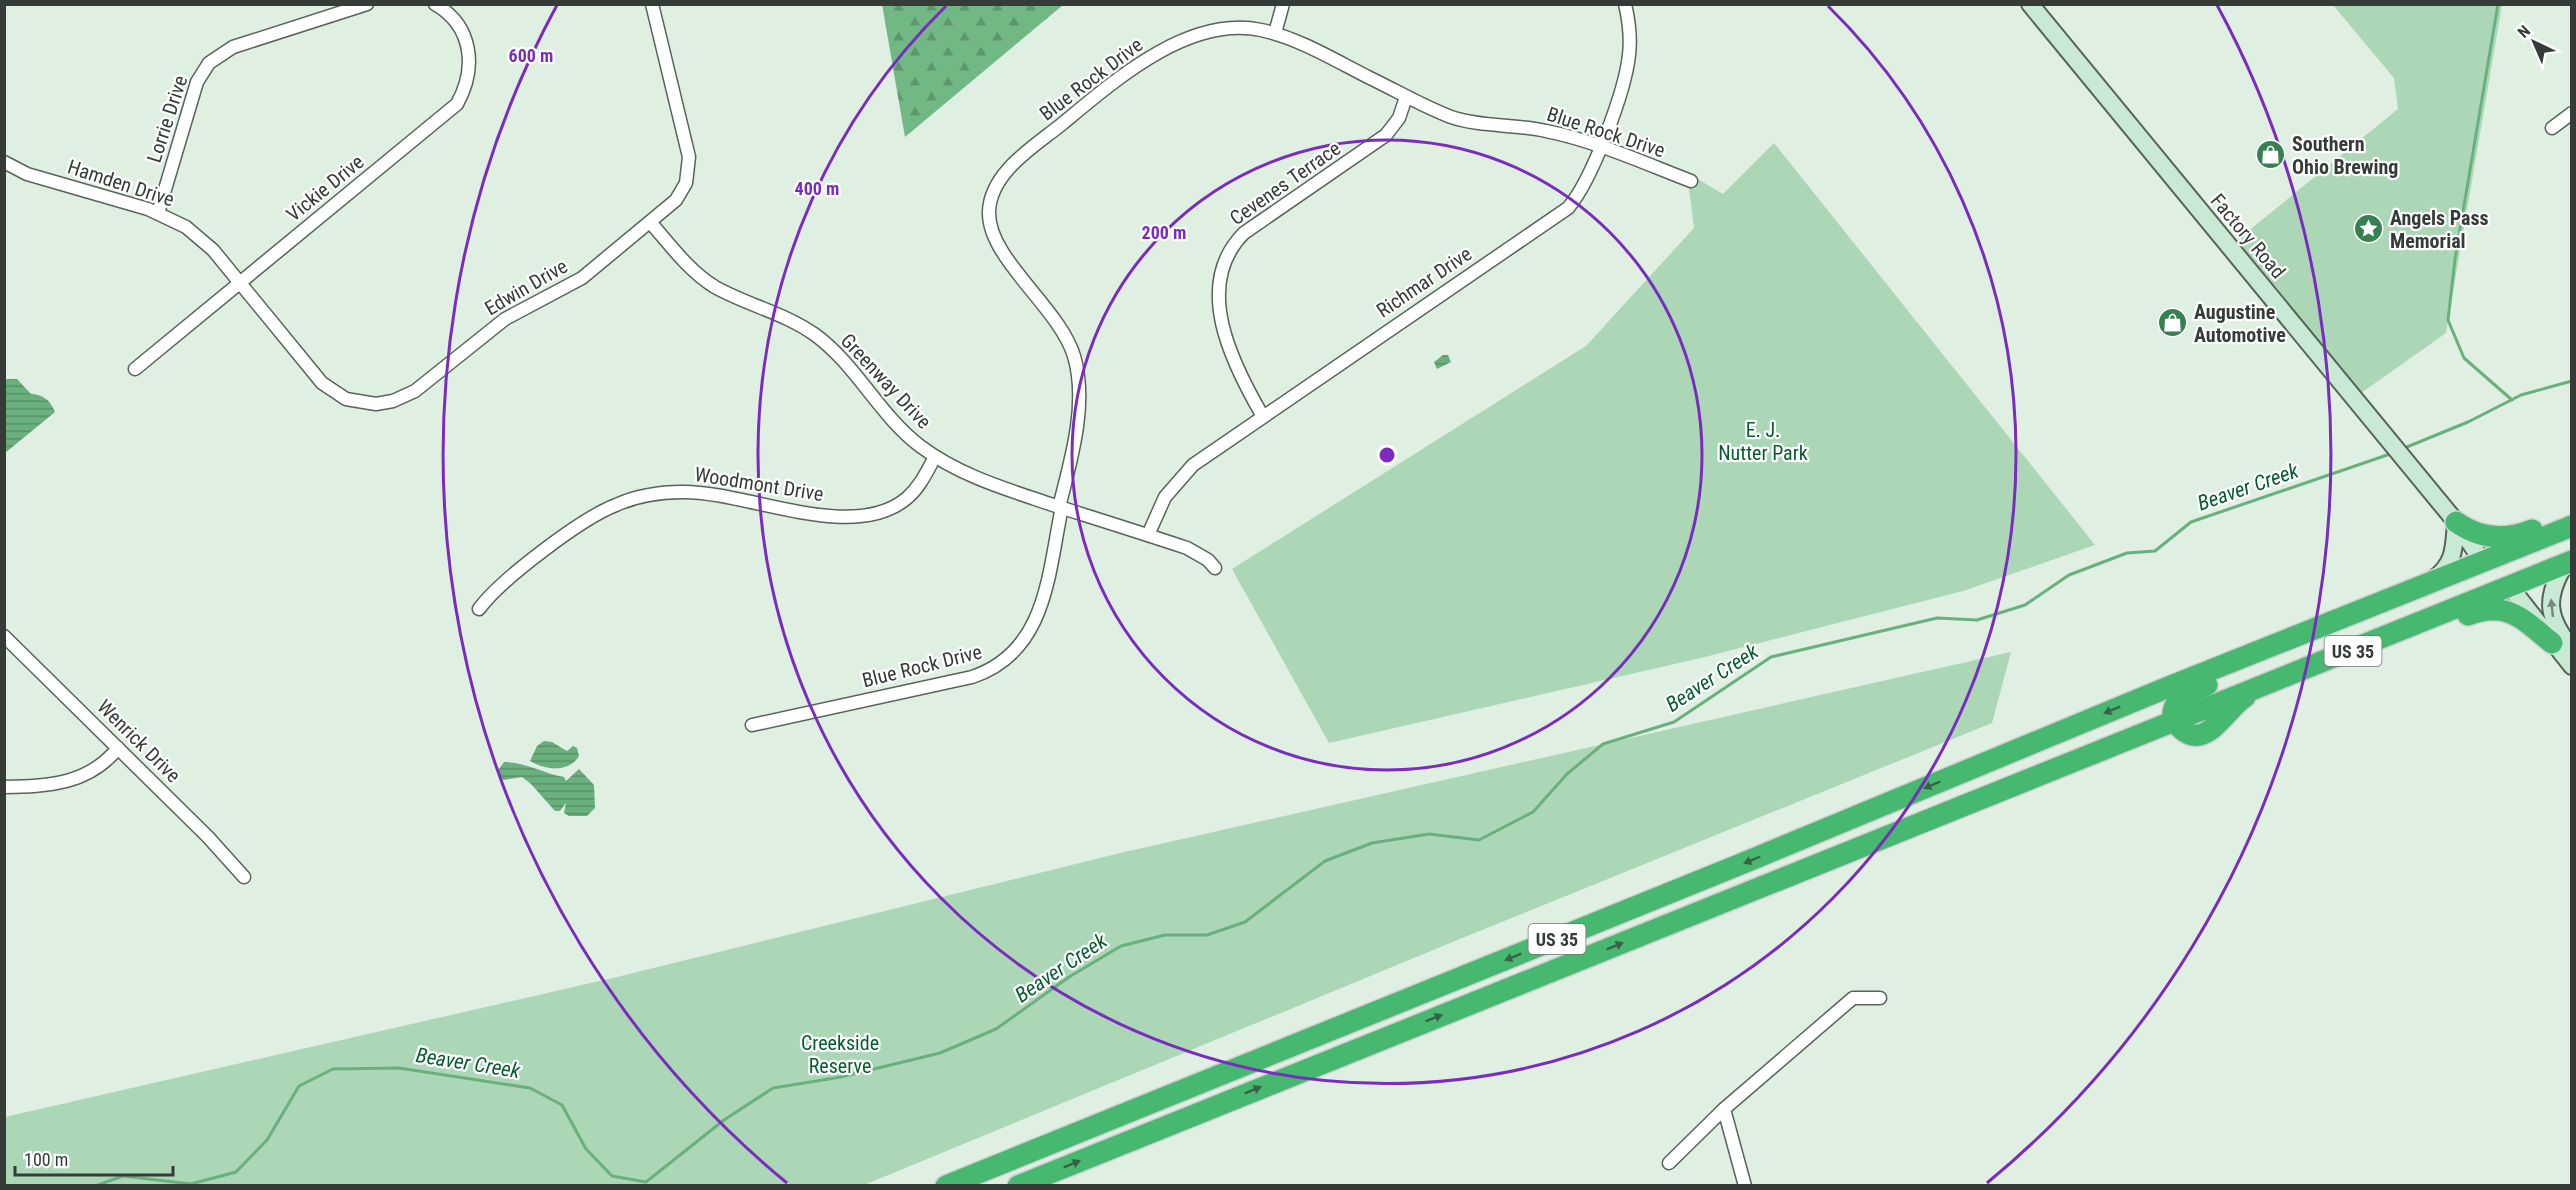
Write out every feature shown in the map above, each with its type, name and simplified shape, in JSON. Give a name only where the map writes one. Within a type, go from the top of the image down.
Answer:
[{"type":"highway","points":[[2456,522],[2476,534],[2503,538],[2518,535],[2571,514]]},
{"type":"highway","name":"US 35","points":[[946,1185],[1653,900],[2166,688],[2571,526]]},
{"type":"highway","points":[[2510,587],[2539,550],[2571,534]]},
{"type":"highway","name":"US 35","points":[[1018,1185],[2330,660],[2569,561]]},
{"type":"highway","points":[[2195,713],[2224,693],[2460,598],[2477,583],[2483,562]]},
{"type":"highway","points":[[2262,687],[2241,700],[2216,727],[2203,735],[2192,734],[2174,721],[2174,706],[2192,691],[2391,611],[2428,584]]},
{"type":"highway","points":[[2330,660],[2351,662],[2490,608],[2519,615],[2562,646]]},
{"type":"street","name":"Lorrie Drive","points":[[158,213],[197,82],[209,63],[233,47],[367,4]]},
{"type":"street","name":"Edwin Drive","points":[[240,283],[322,382],[346,399],[361,403],[384,403],[415,391],[505,319],[582,278],[651,223],[676,200],[686,183],[689,166],[687,150],[652,4]]},
{"type":"street","points":[[1275,33],[1283,4]]},
{"type":"street","name":"Richmar Drive","points":[[1148,535],[1165,497],[1182,474],[1262,416],[1560,215],[1582,191],[1600,148],[1629,56],[1629,26],[1625,4]]},
{"type":"street","name":"Factory Road","points":[[2030,4],[2456,522],[2483,562]]},
{"type":"street","name":"Vickie Drive","points":[[135,369],[457,104],[468,79],[469,53],[461,28],[440,6]]},
{"type":"street","name":"Blue Rock Drive","points":[[752,725],[972,678],[1003,663],[1021,646],[1039,612],[1075,435],[1079,400],[1077,370],[1062,330],[1004,254],[992,232],[989,213],[995,187],[1014,164],[1116,80],[1154,55],[1213,32],[1251,28],[1275,33],[1406,97],[1461,120],[1548,131],[1691,181]]},
{"type":"street","name":"Cevenes Terrace","points":[[1262,416],[1244,384],[1226,336],[1218,297],[1221,267],[1229,251],[1244,233],[1386,135],[1400,118],[1406,97]]},
{"type":"street","points":[[2552,128],[2571,113]]},
{"type":"street","name":"Hamden Drive","points":[[4,162],[27,174],[158,213],[177,221],[200,237],[240,283]]},
{"type":"street","name":"Greenway Drive","points":[[651,223],[700,276],[716,287],[794,322],[814,334],[838,356],[895,424],[935,457],[956,470],[985,482],[1198,553],[1215,568]]},
{"type":"street","name":"Woodmont Drive","points":[[479,609],[489,595],[553,545],[601,512],[626,500],[663,493],[700,492],[825,515],[868,516],[890,510],[907,498],[921,482],[935,457]]},
{"type":"street","points":[[2428,584],[2446,570],[2451,560],[2456,522]]},
{"type":"street","points":[[2569,561],[2555,581],[2550,604],[2554,624],[2571,666]]},
{"type":"street","points":[[2510,587],[2562,646]]},
{"type":"street","name":"Wenrick Drive","points":[[4,636],[208,837],[244,877]]},
{"type":"street","points":[[4,787],[49,786],[70,782],[99,767],[118,748]]},
{"type":"street","points":[[1669,1163],[1724,1109],[1852,998],[1880,998]]},
{"type":"street","points":[[1724,1109],[1745,1185]]},
{"type":"green space","points":[[882,4],[1063,4],[1063,5],[905,137]]},
{"type":"green space","points":[[2333,5],[2502,5],[2446,333],[2354,398],[2230,246],[2398,109],[2394,78]]},
{"type":"green space","name":"E. J. Nutter Park","points":[[1774,143],[2095,545],[1963,591],[1705,657],[1329,743],[1232,569],[1586,346],[1694,228],[1689,188],[1696,178],[1723,194]]},
{"type":"green space","name":"Creekside Reserve","points":[[2011,652],[1992,723],[864,1185],[5,1185],[5,1117],[617,977],[1116,854]]},
{"type":"shaded area","points":[[1443,355],[1448,355],[1451,362],[1437,369],[1434,362]]},
{"type":"shaded area","points":[[7,379],[17,379],[31,394],[46,399],[55,412],[5,453],[4,382]]},
{"type":"shaded area","points":[[544,741],[552,742],[567,751],[573,746],[577,748],[579,756],[569,765],[556,768],[549,768],[530,761],[537,746]]},
{"type":"shaded area","points":[[504,762],[564,777],[566,781],[579,769],[594,785],[595,808],[587,816],[569,816],[564,813],[566,803],[560,811],[555,811],[522,777],[503,780],[498,775]]},
{"type":"waterway","name":"Beaver Creek","points":[[2498,4],[2455,259],[2448,320],[2464,358],[2512,400]]},
{"type":"waterway","name":"Beaver Creek","points":[[2402,449],[2468,422],[2521,395],[2572,381]]},
{"type":"waterway","name":"Beaver Creek","points":[[95,1186],[123,1176],[191,1184],[236,1172],[267,1140],[299,1086],[333,1069],[399,1068],[530,1088],[562,1105],[586,1149],[612,1176],[646,1182],[724,1120],[773,1088],[841,1077],[940,1053],[996,1029],[1069,977],[1121,946],[1165,935],[1207,935],[1245,922],[1325,861],[1372,843],[1429,834],[1479,840],[1533,812],[1567,774],[1603,744],[1674,722],[1771,657],[1937,618],[1977,620],[2025,605],[2069,575],[2127,553],[2155,551],[2191,522],[2393,453]]},
{"type":"place","name":"Southern Ohio Brewing","points":[[2271,155]]},
{"type":"place","name":"Angels Pass Memorial","points":[[2369,229]]},
{"type":"place","name":"Augustine Automotive","points":[[2173,323]]}]
